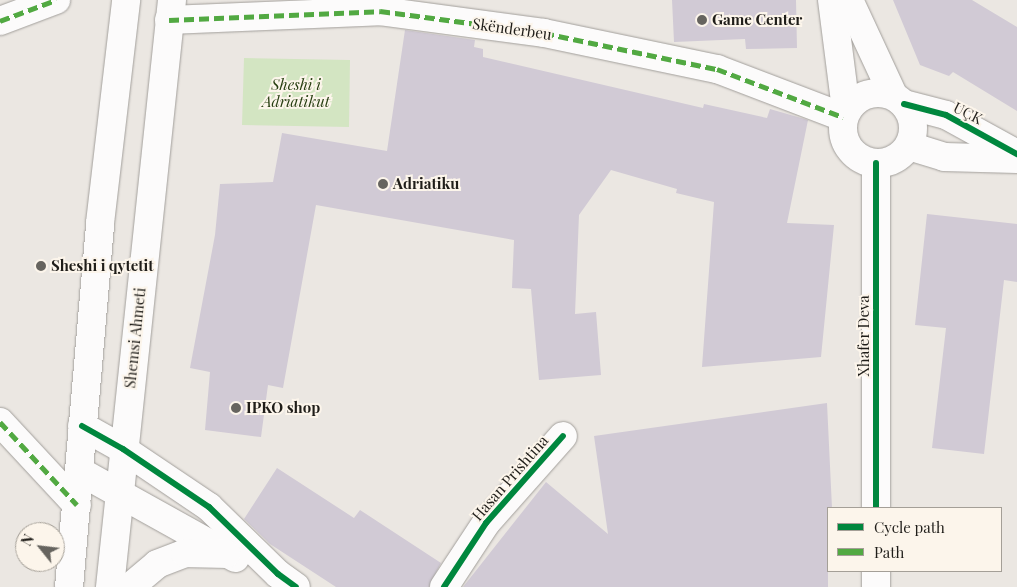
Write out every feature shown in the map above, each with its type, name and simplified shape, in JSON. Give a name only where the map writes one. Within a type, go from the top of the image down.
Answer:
[{"type":"street","points":[[0,21],[56,0]]},
{"type":"street","points":[[69,587],[100,223],[126,0]]},
{"type":"street","points":[[832,0],[845,113],[844,140],[851,152],[862,160],[876,163],[890,161],[909,146],[913,134],[911,116],[898,100],[849,0]]},
{"type":"street","name":"Skënderbeu","points":[[171,10],[380,11],[544,33],[717,69],[845,113]]},
{"type":"street","name":"Shemsi Ahmeti","points":[[110,587],[118,492],[171,10]]},
{"type":"street","points":[[845,113],[866,94],[880,92],[898,100]]},
{"type":"street","name":"UÇK","points":[[898,100],[946,115],[1017,154]]},
{"type":"street","points":[[909,146],[944,157],[1017,159]]},
{"type":"street","name":"Xhafer Deva","points":[[876,163],[876,507]]},
{"type":"street","points":[[0,422],[77,505]]},
{"type":"street","points":[[82,426],[123,449],[208,507],[287,581]]},
{"type":"street","name":"Hasan Prishtina","points":[[444,587],[486,523],[563,436]]},
{"type":"street","points":[[79,471],[226,554],[287,581]]},
{"type":"street","points":[[130,587],[157,564],[185,553],[226,554]]},
{"type":"street","points":[[876,572],[876,587]]},
{"type":"green space","name":"Sheshi i Adriatikut","points":[[244,58],[350,60],[349,127],[242,125]]},
{"type":"building","points":[[672,0],[796,0],[797,48],[746,49],[745,39],[674,42]]},
{"type":"building","points":[[893,0],[972,0],[1017,27],[1017,111],[953,72],[949,76],[920,65]]},
{"type":"building","points":[[405,30],[475,40],[474,47],[483,49],[483,57],[703,108],[704,104],[767,118],[770,109],[808,120],[787,223],[834,225],[821,357],[702,367],[714,202],[676,193],[677,189],[611,170],[579,215],[575,314],[596,312],[601,375],[539,380],[531,289],[512,288],[514,240],[316,205],[283,388],[268,385],[261,437],[205,430],[210,372],[190,368],[215,235],[220,184],[273,182],[282,133],[387,151]]},
{"type":"building","points":[[927,214],[1017,224],[1017,282],[1004,280],[984,454],[932,448],[946,328],[915,325]]},
{"type":"building","points":[[827,403],[832,507],[827,507],[828,587],[463,587],[546,482],[608,534],[594,436]]},
{"type":"building","points":[[277,468],[354,518],[360,510],[441,563],[429,587],[336,587],[270,544],[244,519]]},
{"type":"marked path","points":[[0,21],[56,0]]},
{"type":"marked path","points":[[169,20],[380,11],[544,33],[717,69],[843,117]]},
{"type":"marked path","points":[[0,422],[77,505]]},
{"type":"cycle path","points":[[904,104],[946,115],[1017,154]]},
{"type":"cycle path","points":[[876,163],[876,507]]},
{"type":"cycle path","points":[[82,426],[123,449],[209,507],[278,574],[296,587]]},
{"type":"cycle path","points":[[444,587],[486,523],[563,436]]},
{"type":"place","name":"Game Center","points":[[702,20]]},
{"type":"place","name":"Adriatiku","points":[[383,184]]},
{"type":"place","name":"Sheshi i qytetit","points":[[41,266]]},
{"type":"place","name":"IPKO shop","points":[[236,408]]}]
